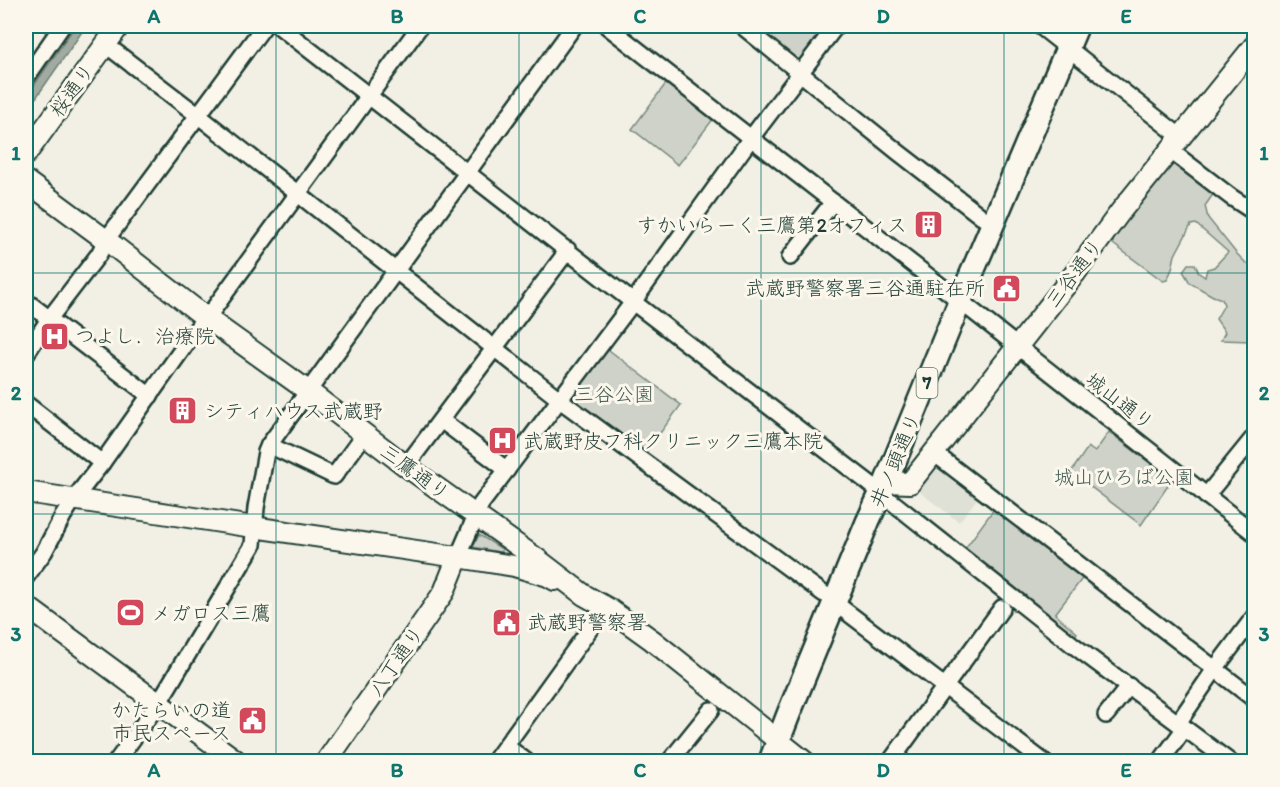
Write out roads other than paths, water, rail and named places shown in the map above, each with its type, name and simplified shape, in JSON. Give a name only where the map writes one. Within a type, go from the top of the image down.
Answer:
[{"type":"main road","name":"井ノ頭通り","points":[[770,762],[829,598],[886,492],[960,301],[1077,26]]},
{"type":"street","points":[[26,78],[62,26]]},
{"type":"street","name":"桜通り","points":[[26,154],[119,26]]},
{"type":"street","points":[[26,354],[99,254],[106,240],[264,26]]},
{"type":"street","points":[[279,26],[633,302],[886,492],[1022,606],[1230,762]]},
{"type":"street","points":[[26,577],[44,552],[74,499],[420,26]]},
{"type":"street","points":[[116,762],[158,704],[253,545],[256,508],[269,446],[574,26]]},
{"type":"street","name":"城山通り","points":[[607,26],[1254,534]]},
{"type":"street","points":[[742,26],[915,166],[993,224]]},
{"type":"street","points":[[458,557],[481,504],[836,26]]},
{"type":"street","points":[[1040,26],[1068,47],[1231,197],[1254,213]]},
{"type":"street","points":[[105,44],[559,399],[829,598],[1044,762]]},
{"type":"street","name":"三谷通り","points":[[886,492],[910,483],[1121,211],[1254,46]]},
{"type":"street","name":"三鷹通り","points":[[26,181],[406,466],[584,595],[609,609],[652,640],[805,762]]},
{"type":"street","points":[[790,257],[833,202]]},
{"type":"street","points":[[406,466],[568,250]]},
{"type":"street","points":[[26,301],[150,396]]},
{"type":"street","points":[[26,404],[102,463]]},
{"type":"street","points":[[441,420],[507,470]]},
{"type":"street","points":[[269,446],[334,476],[364,435]]},
{"type":"street","points":[[1206,496],[1254,436]]},
{"type":"street","points":[[934,453],[1254,699]]},
{"type":"street","points":[[26,492],[514,566],[548,576],[584,595]]},
{"type":"street","name":"八丁通り","points":[[326,762],[444,592],[458,557]]},
{"type":"street","points":[[26,606],[238,762]]},
{"type":"street","points":[[890,762],[1002,608]]},
{"type":"street","points":[[1160,762],[1215,669],[1254,617]]},
{"type":"street","points":[[494,762],[597,619]]},
{"type":"street","points":[[1106,715],[1129,686]]},
{"type":"street","points":[[669,762],[711,710]]},
{"type":"street","points":[[506,746],[527,762]]},
{"type":"place","name":"すかいらーく三鷹第2オフィス","points":[[928,225]]},
{"type":"place","name":"武蔵野警察署三谷通駐在所","points":[[1006,288]]},
{"type":"place","name":"つよし．治療院","points":[[54,336]]},
{"type":"place","name":"シティハウス武蔵野","points":[[183,411]]},
{"type":"place","name":"武蔵野皮フ科クリニック三鷹本院","points":[[502,441]]},
{"type":"place","name":"メガロス三鷹","points":[[130,613]]},
{"type":"place","name":"武蔵野警察署","points":[[506,622]]},
{"type":"place","name":"かたらいの道 市民スペース","points":[[252,721]]},
{"type":"park label","name":"三谷公園","points":[[614,394]]},
{"type":"park label","name":"城山ひろば公園","points":[[1124,477]]}]
